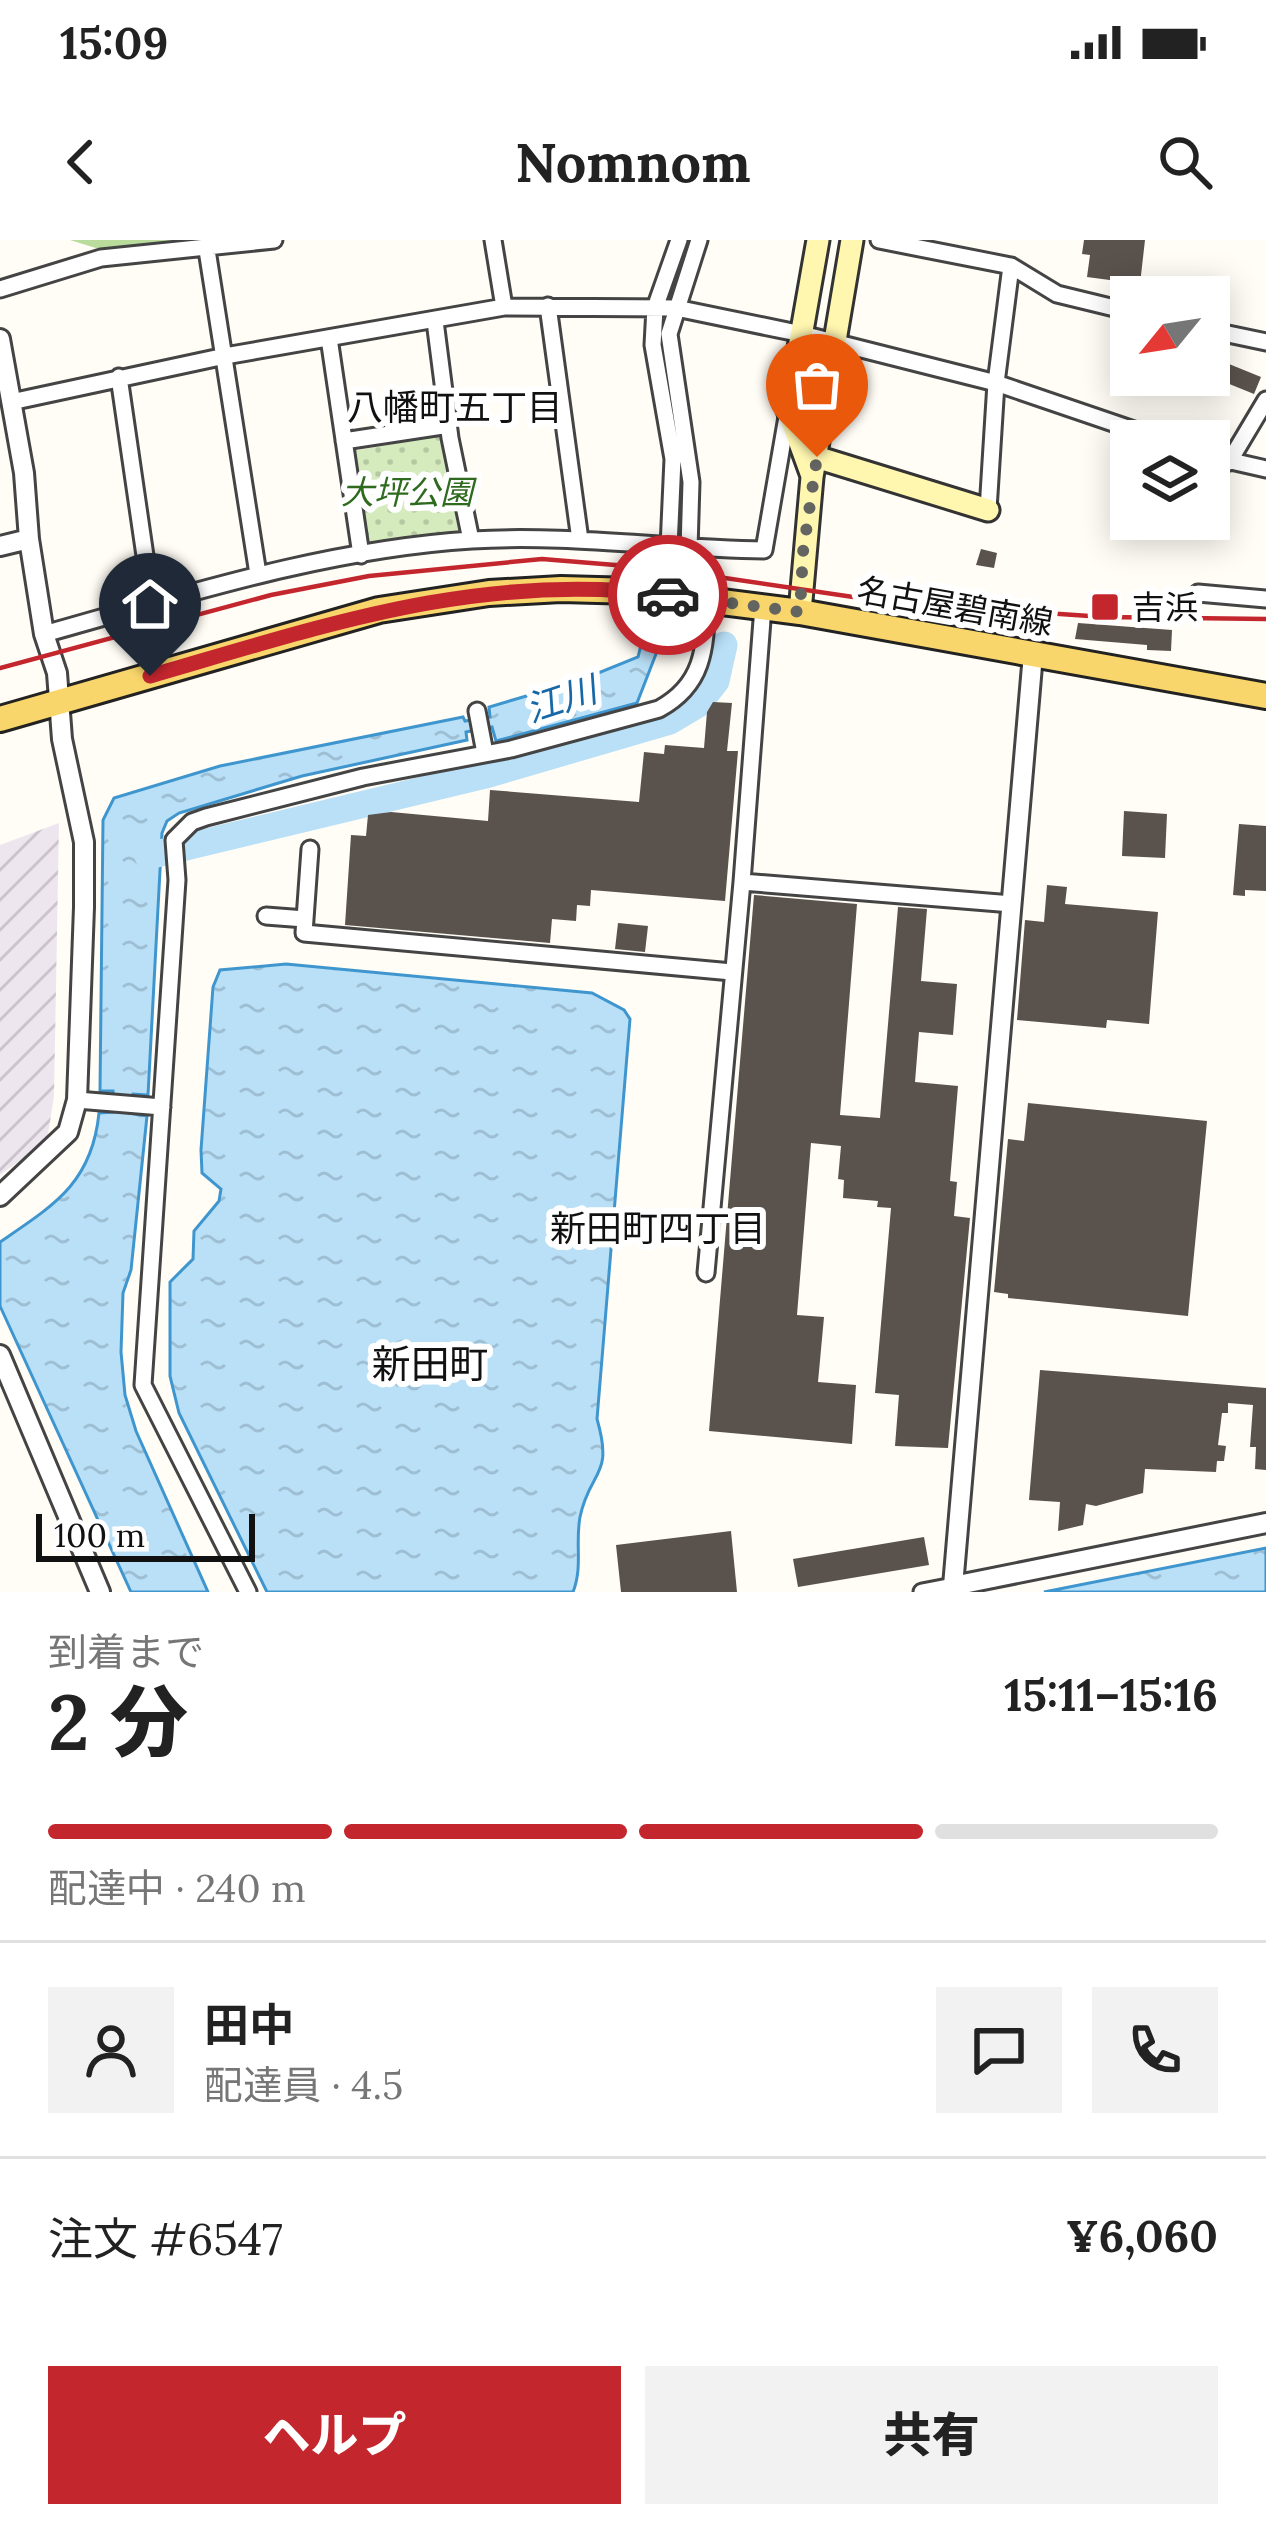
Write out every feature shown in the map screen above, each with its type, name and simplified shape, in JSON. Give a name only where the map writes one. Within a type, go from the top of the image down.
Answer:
[{"type":"main road","points":[[814,467],[788,410],[818,240]]},
{"type":"main road","points":[[800,612],[814,467],[852,240]]},
{"type":"main road","points":[[814,467],[988,510]]},
{"type":"main road","name":"名古屋碧南線","points":[[0,719],[379,610],[489,593],[635,591],[763,607],[1266,695]]},
{"type":"street","points":[[0,289],[101,258],[274,240]]},
{"type":"street","points":[[493,240],[504,308]]},
{"type":"street","points":[[679,240],[655,308],[653,345],[673,459],[679,548]]},
{"type":"street","points":[[679,548],[688,446],[669,334],[699,240]]},
{"type":"street","points":[[879,240],[924,245],[1011,266],[1057,294],[1110,307]]},
{"type":"street","points":[[207,250],[258,574]]},
{"type":"street","points":[[988,510],[996,383],[1011,266]]},
{"type":"street","points":[[548,306],[580,540]]},
{"type":"street","points":[[11,402],[224,356],[504,308],[548,306],[677,309],[802,334],[996,383],[1110,422]]},
{"type":"street","points":[[436,321],[471,540]]},
{"type":"street","points":[[1230,334],[1266,342]]},
{"type":"street","points":[[329,338],[361,555]]},
{"type":"street","points":[[0,339],[24,473],[28,539],[44,634],[57,673],[58,703],[84,842],[84,1101],[68,1132],[0,1196]]},
{"type":"street","points":[[119,377],[152,604]]},
{"type":"street","points":[[1230,461],[1266,400]]},
{"type":"street","points":[[44,634],[258,574],[471,540],[580,540],[764,550],[788,410]]},
{"type":"street","points":[[344,442],[449,425]]},
{"type":"street","points":[[1230,463],[1266,469]]},
{"type":"street","points":[[0,546],[28,539]]},
{"type":"street","points":[[1198,593],[1266,599]]},
{"type":"street","points":[[248,1592],[143,1385],[157,1106],[177,880],[174,840],[192,822],[206,817],[659,709],[694,682],[704,657],[706,600]]},
{"type":"street","points":[[706,1273],[763,607]]},
{"type":"street","points":[[952,1586],[1033,654]]},
{"type":"street","points":[[477,711],[485,752]]},
{"type":"street","points":[[310,849],[304,933],[732,972]]},
{"type":"street","points":[[742,882],[1012,904]]},
{"type":"street","points":[[266,916],[305,919]]},
{"type":"street","points":[[84,1101],[157,1106]]},
{"type":"street","points":[[0,1355],[100,1592]]},
{"type":"street","points":[[922,1592],[1266,1523]]},
{"type":"shaded area","points":[[59,823],[54,1096],[47,1141],[0,1175],[0,845]]},
{"type":"green space","points":[[70,240],[220,240],[99,249]]},
{"type":"green space","name":"大坪公園","points":[[445,435],[461,533],[369,545],[353,451]]},
{"type":"water","points":[[672,560],[685,561],[673,610],[637,703],[496,741],[492,727],[466,732],[467,740],[302,776],[179,813],[167,821],[162,833],[148,1095],[133,1094],[129,1113],[147,1116],[131,1270],[123,1293],[121,1352],[125,1395],[136,1431],[208,1592],[131,1592],[0,1306],[0,1242],[67,1190],[88,1157],[99,1113],[114,1112],[113,1091],[100,1091],[103,820],[114,798],[220,766],[463,717],[465,721],[490,717],[489,707],[581,680],[638,657],[648,617]]},
{"type":"water","points":[[286,964],[592,993],[624,1010],[630,1019],[597,1419],[602,1463],[580,1517],[573,1592],[267,1592],[179,1413],[170,1376],[170,1282],[193,1259],[194,1231],[219,1201],[221,1189],[202,1173],[201,1150],[213,987],[220,970]]},
{"type":"water","points":[[1266,1548],[1266,1592],[1044,1592]]},
{"type":"building","points":[[1084,240],[1145,240],[1141,276],[1087,277],[1090,255],[1082,254]]},
{"type":"building","points":[[1230,364],[1261,377],[1254,394],[1230,384]]},
{"type":"building","points":[[981,549],[997,553],[994,568],[976,565]]},
{"type":"building","points":[[1078,623],[1172,630],[1171,651],[1075,639]]},
{"type":"building","points":[[713,702],[732,703],[727,751],[738,751],[725,901],[591,890],[590,906],[577,905],[576,921],[552,919],[550,943],[345,925],[351,835],[366,836],[368,815],[391,812],[488,821],[490,790],[639,802],[644,752],[664,754],[665,745],[704,748],[707,712]]},
{"type":"building","points":[[1124,811],[1167,814],[1165,858],[1122,856]]},
{"type":"building","points":[[1239,824],[1266,826],[1266,891],[1245,890],[1245,896],[1233,895]]},
{"type":"building","points":[[1047,885],[1067,887],[1065,904],[1158,912],[1149,1024],[1107,1020],[1106,1028],[1017,1020],[1025,920],[1044,922]]},
{"type":"building","points":[[754,895],[857,904],[840,1115],[880,1118],[898,907],[927,909],[921,981],[957,984],[953,1035],[919,1032],[915,1082],[958,1086],[950,1181],[957,1182],[954,1216],[970,1218],[948,1448],[895,1446],[899,1395],[875,1393],[891,1208],[877,1207],[878,1201],[843,1198],[844,1180],[838,1179],[841,1146],[811,1143],[797,1315],[824,1317],[818,1382],[856,1385],[852,1444],[709,1431]]},
{"type":"building","points":[[618,923],[648,926],[645,952],[615,949]]},
{"type":"building","points":[[1028,1103],[1207,1121],[1188,1316],[1008,1298],[1008,1294],[994,1292],[1008,1139],[1024,1141]]},
{"type":"building","points":[[1040,1370],[1266,1388],[1266,1470],[1255,1469],[1256,1447],[1250,1447],[1253,1405],[1228,1403],[1218,1445],[1226,1446],[1224,1461],[1217,1461],[1216,1472],[1145,1469],[1143,1493],[1096,1506],[1086,1504],[1083,1525],[1058,1531],[1060,1502],[1029,1500]]},
{"type":"building","points":[[731,1531],[737,1592],[621,1592],[616,1545]]},
{"type":"building","points":[[924,1537],[929,1565],[798,1587],[793,1559]]},
{"type":"waterway","name":"江川","points":[[669,393],[660,340],[687,240]]},
{"type":"waterway","name":"江川","points":[[669,595],[681,517],[677,437]]},
{"type":"waterway","points":[[148,856],[489,774],[670,721],[697,705],[716,681],[724,645]]},
{"type":"railway","points":[[0,668],[271,595],[369,576],[542,559],[664,569],[887,602],[1104,617],[1266,619]]},
{"type":"way so far","points":[[668,595],[800,612],[817,457]]},
{"type":"place","name":"吉浜","points":[[1105,607]]},
{"type":"district","name":"八幡町五丁目","points":[[455,407]]},
{"type":"district","name":"新田町四丁目","points":[[658,1228]]},
{"type":"district","name":"新田町","points":[[430,1364]]},
{"type":"route","points":[[150,676],[379,610],[489,593],[561,590],[668,595]]}]
